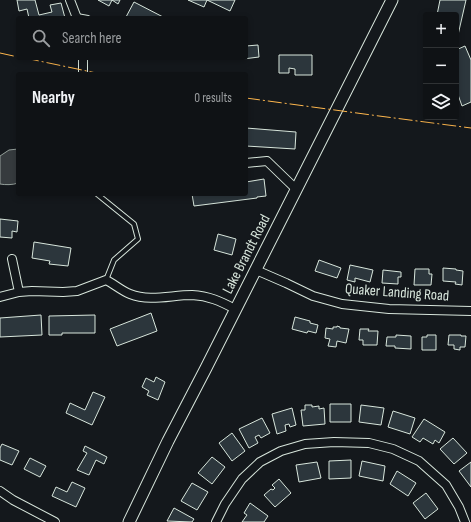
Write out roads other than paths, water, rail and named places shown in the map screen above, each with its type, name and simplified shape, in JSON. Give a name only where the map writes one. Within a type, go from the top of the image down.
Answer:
[{"type":"street","points":[[70,0],[76,16]]},
{"type":"street","name":"Lake Brandt Road","points":[[129,522],[168,441],[392,0]]},
{"type":"street","points":[[83,60],[83,72]]},
{"type":"street","points":[[248,163],[267,161],[296,189]]},
{"type":"street","points":[[12,259],[19,292]]},
{"type":"street","name":"Quaker Landing Road","points":[[256,270],[313,296],[342,304],[389,308],[471,311]]},
{"type":"street","points":[[0,297],[32,290],[64,292],[77,291],[106,280],[130,294],[143,297],[158,298],[191,295],[220,300],[235,309]]},
{"type":"street","points":[[216,522],[242,478],[260,462],[281,451],[305,444],[334,442],[369,443],[393,449],[419,461],[446,485],[459,507],[465,522]]},
{"type":"street","points":[[0,491],[13,500],[55,522]]},
{"type":"lane","points":[[99,196],[134,224],[138,239],[114,260],[106,280]]}]
